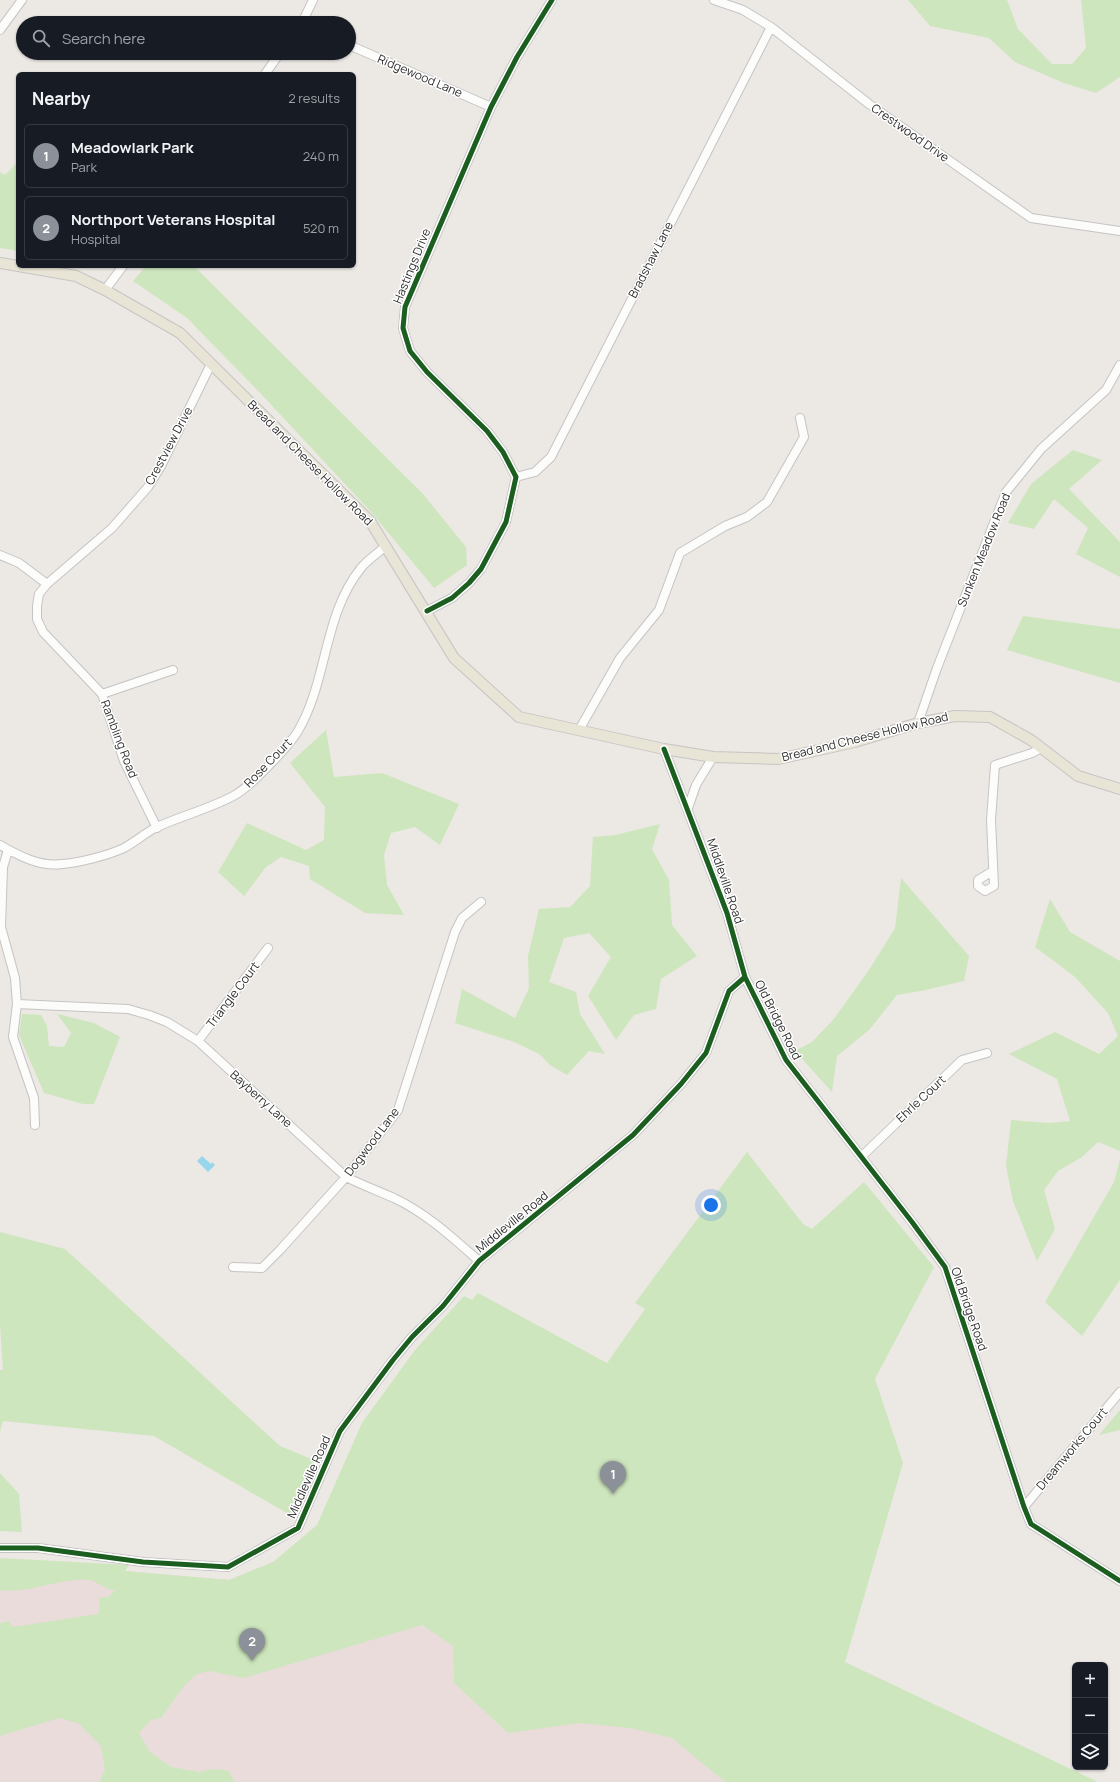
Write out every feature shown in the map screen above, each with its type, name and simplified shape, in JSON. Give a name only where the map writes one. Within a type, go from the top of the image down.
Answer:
[{"type":"main road","name":"Bread and Cheese Hollow Road","points":[[0,263],[16,266]]},
{"type":"main road","name":"Bread and Cheese Hollow Road","points":[[29,268],[76,276],[105,290],[180,333],[370,521],[427,611],[454,658],[519,717],[664,749],[713,758],[778,759],[855,742],[918,723],[955,716],[990,716],[1041,748],[1078,776],[1120,789]]},
{"type":"street","points":[[0,30],[22,0]]},
{"type":"street","points":[[305,16],[313,0]]},
{"type":"street","name":"Hastings Drive","points":[[516,477],[503,452],[487,431],[427,372],[410,351],[403,328],[407,301],[491,106],[517,58],[552,0]]},
{"type":"street","name":"Crestwood Drive","points":[[714,0],[743,10],[771,27],[870,104],[1031,218],[1120,231]]},
{"type":"street","name":"Bradshaw Lane","points":[[516,477],[535,472],[551,457],[771,27]]},
{"type":"street","name":"Ridgewood Lane","points":[[356,48],[491,106]]},
{"type":"street","points":[[266,72],[275,60]]},
{"type":"street","points":[[105,290],[122,268]]},
{"type":"street","name":"Crestview Drive","points":[[47,584],[112,528],[148,487],[161,466],[211,364]]},
{"type":"street","name":"Sunken Meadow Road","points":[[918,723],[937,668],[1006,492],[1041,449],[1106,390],[1120,365]]},
{"type":"street","points":[[580,730],[620,658],[659,610],[680,553],[725,526],[747,517],[767,502],[804,437],[800,418]]},
{"type":"street","points":[[427,611],[452,598],[469,583],[481,569],[506,522],[516,477]]},
{"type":"street","name":"Rose Court","points":[[0,845],[31,860],[47,864],[63,864],[110,853],[125,847],[156,828],[235,795],[254,780],[298,732],[310,707],[336,615],[347,590],[361,567],[386,546]]},
{"type":"street","points":[[0,554],[19,563],[47,584]]},
{"type":"street","name":"Rambling Road","points":[[47,584],[39,594],[36,606],[37,619],[43,632],[102,694],[124,761],[156,828]]},
{"type":"street","points":[[102,694],[172,670]]},
{"type":"street","points":[[993,871],[991,820],[995,765],[1032,753],[1041,748]]},
{"type":"street","name":"Middleville Road","points":[[0,1548],[38,1548],[143,1562],[228,1568],[298,1528],[340,1431],[412,1337],[443,1306],[479,1262],[627,1141],[681,1084],[706,1053],[730,991],[745,977],[727,913],[688,808],[664,749]]},
{"type":"street","points":[[688,808],[696,785],[713,758]]},
{"type":"street","points":[[8,850],[3,867],[1,927],[15,978],[16,1004],[13,1037],[34,1098],[35,1125]]},
{"type":"street","name":"Dogwood Lane","points":[[233,1267],[262,1268],[346,1177],[398,1110],[455,932],[462,918],[481,902]]},
{"type":"street","name":"Triangle Court","points":[[198,1041],[268,948]]},
{"type":"street","name":"Old Bridge Road","points":[[745,977],[786,1060],[945,1267],[1024,1507],[1031,1524],[1120,1581]]},
{"type":"street","name":"Bayberry Lane","points":[[16,1004],[128,1009],[167,1022],[198,1041],[346,1177],[395,1198],[427,1218],[479,1262]]},
{"type":"street","name":"Ehrle Court","points":[[861,1157],[962,1060],[988,1053]]},
{"type":"street","name":"Dreamworks Court","points":[[1024,1507],[1120,1392]]},
{"type":"shaded area","points":[[0,1560],[229,1580],[273,1562],[587,1696],[759,1782],[0,1782]]},
{"type":"green space","points":[[908,0],[1007,0],[1018,29],[1052,64],[1072,64],[1086,48],[1081,0],[1120,0],[1120,77],[1096,93],[1064,83],[1015,62],[989,38],[930,26]]},
{"type":"green space","points":[[16,164],[16,251],[0,248],[0,172],[5,175]]},
{"type":"green space","points":[[144,268],[196,268],[423,494],[466,547],[467,565],[434,588],[371,512],[263,396],[187,318],[133,281]]},
{"type":"green space","points":[[1073,450],[1102,460],[1069,489],[1120,542],[1120,577],[1076,554],[1088,528],[1054,499],[1034,529],[1008,523],[1031,484]]},
{"type":"green space","points":[[1023,616],[1120,629],[1120,683],[1007,650]]},
{"type":"green space","points":[[326,730],[334,777],[382,773],[459,804],[440,845],[415,827],[391,833],[384,855],[387,885],[404,915],[365,913],[310,879],[309,866],[281,857],[266,867],[244,896],[218,872],[247,823],[306,850],[324,840],[325,807],[290,763]]},
{"type":"green space","points":[[660,824],[652,849],[669,880],[672,925],[697,956],[661,979],[656,1009],[634,1015],[616,1040],[588,996],[611,957],[589,933],[564,938],[549,982],[576,992],[580,1014],[605,1054],[589,1051],[567,1075],[550,1065],[539,1054],[514,1042],[455,1023],[462,989],[515,1018],[529,988],[528,956],[539,909],[570,907],[590,886],[593,837],[615,835]]},
{"type":"green space","points":[[901,878],[969,956],[964,981],[897,995],[869,1030],[837,1056],[832,1092],[795,1051],[812,1042],[833,1020],[869,970],[895,928]]},
{"type":"green space","points":[[1050,899],[1070,932],[1120,961],[1120,1151],[1098,1142],[1082,1157],[1058,1171],[1044,1190],[1055,1229],[1037,1261],[1013,1201],[1006,1166],[1011,1120],[1050,1123],[1070,1121],[1057,1079],[1009,1054],[1055,1032],[1099,1054],[1118,1036],[1108,1013],[1075,977],[1035,947]]},
{"type":"green space","points":[[22,1014],[41,1015],[47,1026],[49,1046],[64,1047],[71,1033],[57,1014],[94,1023],[120,1037],[94,1104],[83,1104],[44,1093],[19,1035]]},
{"type":"green space","points":[[747,1152],[803,1224],[812,1229],[864,1182],[934,1267],[875,1379],[903,1463],[845,1662],[1098,1782],[725,1782],[672,1738],[630,1728],[580,1723],[508,1733],[454,1683],[453,1646],[422,1625],[244,1678],[209,1671],[197,1674],[184,1686],[161,1718],[151,1720],[139,1733],[150,1752],[171,1767],[199,1772],[213,1769],[229,1771],[234,1782],[99,1782],[105,1770],[101,1746],[78,1723],[59,1718],[0,1736],[0,1623],[8,1621],[13,1627],[98,1614],[100,1608],[99,1598],[108,1597],[115,1591],[90,1580],[68,1581],[22,1590],[0,1590],[0,1558],[129,1565],[125,1571],[229,1580],[273,1562],[317,1525],[362,1423],[415,1350],[464,1296],[472,1300],[478,1293],[607,1363],[645,1309],[635,1303]]},
{"type":"green space","points":[[1120,1159],[1120,1280],[1082,1336],[1045,1302],[1114,1182]]},
{"type":"green space","points":[[0,1232],[65,1249],[280,1446],[314,1460],[292,1516],[154,1436],[3,1421],[0,1432],[0,1370],[3,1370],[0,1325]]},
{"type":"green space","points":[[1120,1410],[1120,1430],[1099,1435]]},
{"type":"green space","points":[[0,1473],[19,1494],[22,1532],[0,1531]]},
{"type":"water","points":[[202,1156],[211,1164],[212,1162],[215,1165],[208,1172],[197,1161]]},
{"type":"cycle path","points":[[427,611],[452,598],[469,583],[481,569],[506,522],[516,477],[503,452],[487,431],[427,372],[410,351],[403,328],[405,307],[491,107],[517,57],[552,0]]},
{"type":"cycle path","points":[[0,1548],[38,1548],[143,1562],[228,1567],[298,1528],[340,1431],[412,1337],[443,1306],[479,1261],[633,1135],[681,1084],[706,1053],[729,991],[745,977],[727,913],[664,749]]},
{"type":"cycle path","points":[[745,977],[786,1060],[912,1222],[945,1267],[1024,1507],[1031,1524],[1120,1581]]},
{"type":"place","name":"Meadowlark Park","points":[[613,1494]]},
{"type":"place","name":"Northport Veterans Hospital","points":[[252,1661]]}]
